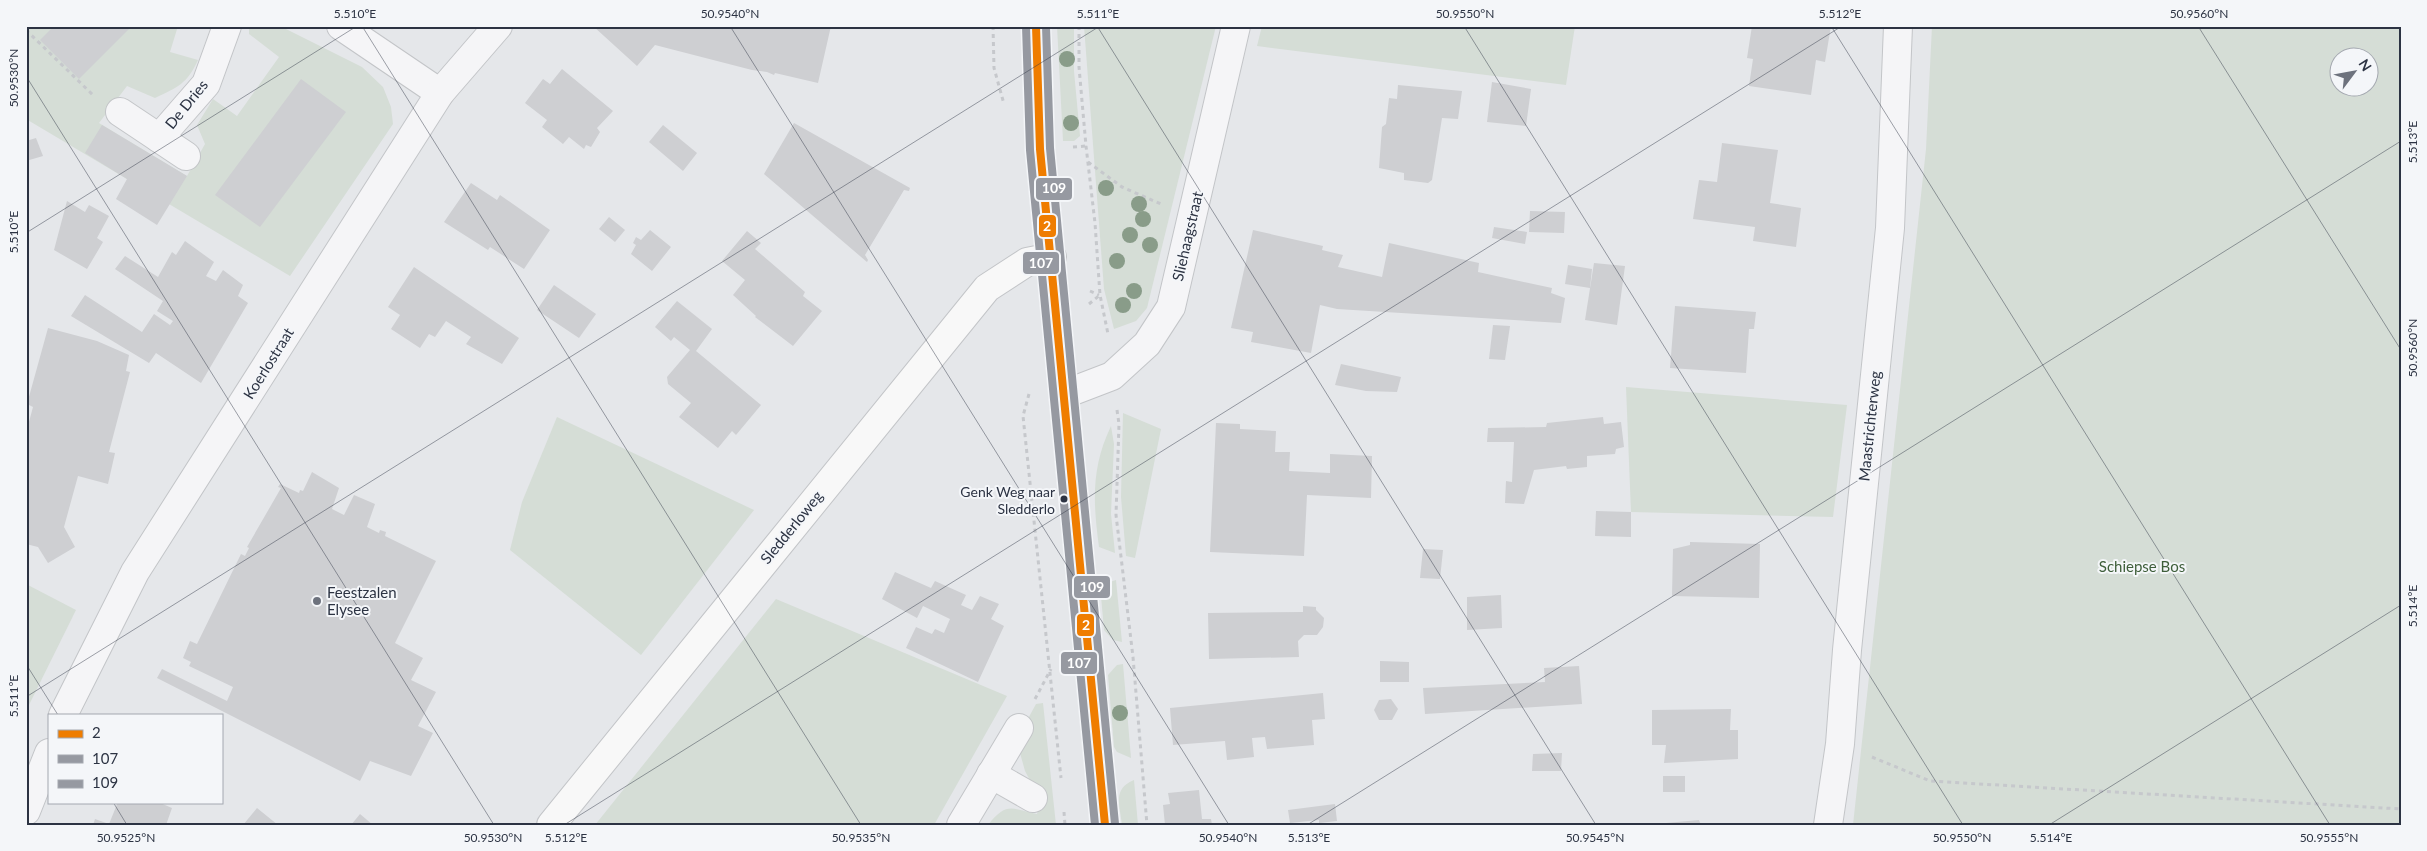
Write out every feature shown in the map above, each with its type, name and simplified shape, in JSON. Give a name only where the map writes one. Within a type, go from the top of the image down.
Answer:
[{"type":"main road","points":[[1036,26],[1040,149],[1052,257],[1105,825]]},
{"type":"main road","name":"Sledderloweg","points":[[551,825],[987,288],[1027,262],[1052,257]]},
{"type":"street","name":"De Dries","points":[[120,112],[159,138],[206,84],[227,26]]},
{"type":"street","points":[[341,26],[440,93]]},
{"type":"street","name":"Koerlostraat","points":[[64,714],[135,572],[440,93],[498,26]]},
{"type":"street","name":"Sliehaagstraat","points":[[1065,394],[1112,376],[1147,344],[1171,307],[1236,26]]},
{"type":"street","name":"Maastrichterweg","points":[[1828,825],[1840,744],[1848,641],[1890,228],[1898,26]]},
{"type":"street","points":[[159,138],[186,156]]},
{"type":"street","points":[[961,825],[1019,728]]},
{"type":"street","points":[[26,811],[48,756]]},
{"type":"street","points":[[992,774],[1033,798]]},
{"type":"path","points":[[1078,26],[1079,67],[1100,295],[1090,291]]},
{"type":"path","points":[[26,30],[94,97]]},
{"type":"path","points":[[1088,162],[1122,187],[1192,217]]},
{"type":"path","points":[[1112,376],[1119,424],[1116,515],[1133,657],[1147,825]]},
{"type":"path","points":[[1031,385],[1023,416],[1052,676],[1061,782]]},
{"type":"path","points":[[1868,755],[1930,781],[2401,809]]},
{"type":"path","points":[[1064,811],[1065,825]]},
{"type":"green space","points":[[26,26],[178,26],[170,52],[198,60],[186,80],[155,98],[127,86],[99,123],[187,176],[205,144],[197,125],[213,99],[237,116],[279,57],[249,34],[249,26],[280,26],[362,67],[383,87],[391,107],[393,124],[290,276],[26,119]]},
{"type":"green space","points":[[1057,26],[1074,26],[1074,71],[1080,136],[1074,141],[1063,141]]},
{"type":"green space","points":[[1084,26],[1216,26],[1147,308],[1136,321],[1114,329],[1104,289]]},
{"type":"green space","points":[[1262,26],[1575,26],[1566,85],[1257,46]]},
{"type":"green space","name":"Schiepse Bos","points":[[1932,26],[2401,26],[2401,825],[1853,825],[1926,149]]},
{"type":"green space","points":[[1626,387],[1847,405],[1833,517],[1631,512]]},
{"type":"green space","points":[[1123,413],[1161,429],[1135,558],[1126,556],[1121,497]]},
{"type":"green space","points":[[557,417],[754,510],[641,655],[510,550],[522,502]]},
{"type":"green space","points":[[1111,426],[1114,444],[1111,514],[1115,553],[1099,547],[1095,500],[1095,485],[1100,456]]},
{"type":"green space","points":[[1116,580],[1122,642],[1113,640],[1104,630],[1100,585]]},
{"type":"green space","points":[[26,584],[76,610],[26,711]]},
{"type":"green space","points":[[776,599],[1007,696],[934,825],[595,825]]},
{"type":"green space","points":[[1123,664],[1131,758],[1117,752],[1114,747],[1108,675],[1117,665]]},
{"type":"green space","points":[[1043,703],[1056,825],[988,825],[1000,812],[1005,810],[1016,809],[1037,814],[1043,794],[1033,786],[1025,771],[1020,753],[1024,726],[1036,704]]},
{"type":"green space","points":[[1134,780],[1138,825],[1122,825],[1119,804],[1120,793],[1127,784]]},
{"type":"building","points":[[54,26],[132,26],[79,79],[40,40]]},
{"type":"building","points":[[593,26],[831,26],[818,83],[775,73],[774,75],[752,70],[655,45],[637,66]]},
{"type":"building","points":[[1752,26],[1831,26],[1825,62],[1816,60],[1811,95],[1749,86],[1753,59],[1747,58]]},
{"type":"building","points":[[562,69],[613,111],[597,128],[600,132],[591,147],[586,145],[584,149],[569,137],[563,144],[542,127],[547,120],[525,103],[543,79],[550,84]]},
{"type":"building","points":[[301,79],[346,112],[260,227],[215,195]]},
{"type":"building","points":[[1492,82],[1531,89],[1526,126],[1487,122]]},
{"type":"building","points":[[1398,85],[1462,91],[1458,119],[1442,118],[1432,180],[1428,183],[1404,180],[1404,173],[1379,168],[1382,127],[1386,124],[1389,98],[1397,99]]},
{"type":"building","points":[[794,123],[910,188],[909,191],[904,190],[865,255],[868,260],[867,262],[764,174]]},
{"type":"building","points":[[102,125],[187,176],[157,225],[116,199],[127,179],[85,153]]},
{"type":"building","points":[[663,125],[697,153],[683,171],[649,142]]},
{"type":"building","points":[[36,138],[43,156],[26,161],[26,141]]},
{"type":"building","points":[[1722,143],[1778,150],[1770,203],[1801,208],[1796,247],[1753,241],[1755,227],[1693,219],[1699,180],[1717,182]]},
{"type":"building","points":[[471,183],[497,200],[500,195],[550,230],[524,269],[490,247],[488,250],[444,222]]},
{"type":"building","points":[[67,201],[85,212],[89,205],[109,216],[97,238],[103,242],[87,269],[54,250]]},
{"type":"building","points":[[1530,211],[1565,212],[1564,233],[1529,232]]},
{"type":"building","points":[[609,217],[625,230],[615,242],[599,229]]},
{"type":"building","points":[[1494,227],[1527,232],[1525,244],[1492,238]]},
{"type":"building","points":[[650,230],[671,247],[652,271],[631,254],[636,245],[633,243],[636,237],[641,240]]},
{"type":"building","points":[[1253,230],[1323,246],[1322,250],[1343,255],[1338,267],[1382,277],[1389,243],[1479,263],[1478,272],[1552,288],[1551,293],[1565,298],[1561,323],[1337,309],[1320,305],[1311,353],[1251,342],[1253,332],[1231,328]]},
{"type":"building","points":[[747,231],[761,243],[755,249],[805,292],[803,296],[822,311],[793,346],[755,317],[733,295],[745,280],[722,261]]},
{"type":"building","points":[[185,241],[214,262],[206,276],[216,281],[223,270],[243,285],[238,296],[248,303],[201,383],[156,353],[149,363],[71,316],[85,295],[142,332],[154,314],[170,325],[173,321],[157,311],[163,301],[115,269],[125,256],[158,277],[172,252],[176,255]]},
{"type":"building","points":[[1594,263],[1625,266],[1617,325],[1585,320]]},
{"type":"building","points":[[1568,265],[1592,269],[1590,288],[1565,284]]},
{"type":"building","points":[[414,267],[519,338],[502,364],[466,344],[471,337],[446,321],[435,337],[429,334],[420,348],[391,329],[400,315],[388,307]]},
{"type":"building","points":[[554,285],[596,314],[579,338],[537,310]]},
{"type":"building","points":[[677,301],[712,329],[696,351],[761,405],[736,435],[732,431],[718,448],[679,417],[691,403],[668,384],[667,377],[690,350],[674,337],[671,341],[655,327]]},
{"type":"building","points":[[1675,306],[1756,312],[1754,329],[1749,329],[1746,373],[1670,368]]},
{"type":"building","points":[[1493,325],[1510,326],[1505,360],[1489,359]]},
{"type":"building","points":[[48,328],[97,341],[129,355],[126,371],[130,372],[109,452],[115,453],[108,484],[78,476],[64,527],[75,547],[48,563],[38,547],[26,544],[26,433],[33,407],[27,404]]},
{"type":"building","points":[[1341,364],[1401,377],[1397,392],[1366,391],[1335,385]]},
{"type":"building","points":[[1603,417],[1604,424],[1621,422],[1624,447],[1616,449],[1615,454],[1587,456],[1587,467],[1567,469],[1566,466],[1534,470],[1524,504],[1505,503],[1506,481],[1512,482],[1514,442],[1487,442],[1488,428],[1546,427],[1547,423]]},
{"type":"building","points":[[1216,423],[1240,424],[1240,429],[1276,431],[1275,452],[1290,452],[1289,471],[1330,473],[1330,454],[1372,456],[1371,498],[1307,495],[1304,556],[1210,552]]},
{"type":"building","name":"Feestzalen Elysee","points":[[312,472],[339,488],[332,509],[344,515],[354,495],[375,504],[367,527],[379,533],[380,530],[386,532],[385,536],[436,561],[395,643],[423,658],[411,680],[436,692],[418,726],[433,733],[411,776],[370,761],[360,781],[157,678],[162,669],[227,701],[233,687],[189,666],[191,662],[183,658],[190,641],[197,644],[241,554],[245,556],[249,548],[247,547],[281,488],[278,487],[280,484],[299,493],[300,490],[303,491]]},
{"type":"building","points":[[1596,511],[1631,512],[1631,537],[1595,536]]},
{"type":"building","points":[[1690,542],[1760,544],[1759,598],[1672,596],[1673,549],[1690,545]]},
{"type":"building","points":[[1423,549],[1443,550],[1440,579],[1420,578]]},
{"type":"building","points":[[895,572],[931,588],[935,581],[966,595],[961,605],[972,610],[980,596],[999,604],[991,619],[1004,626],[978,682],[906,648],[916,627],[932,634],[935,629],[944,633],[950,619],[923,606],[917,618],[882,599]]},
{"type":"building","points":[[1501,595],[1502,628],[1467,630],[1467,597]]},
{"type":"building","points":[[1303,606],[1316,607],[1316,610],[1324,618],[1323,627],[1317,635],[1304,635],[1298,641],[1299,657],[1209,659],[1208,613],[1303,612]]},
{"type":"building","points":[[1380,661],[1409,662],[1409,682],[1380,682]]},
{"type":"building","points":[[1579,666],[1582,704],[1425,714],[1423,688],[1545,682],[1544,668]]},
{"type":"building","points":[[1323,693],[1325,719],[1312,720],[1314,745],[1267,749],[1265,737],[1252,738],[1254,757],[1227,760],[1225,741],[1173,745],[1170,708]]},
{"type":"building","points":[[1391,699],[1398,709],[1392,720],[1379,720],[1374,710],[1379,700]]},
{"type":"building","points":[[1731,709],[1730,730],[1738,730],[1738,759],[1664,763],[1666,745],[1652,745],[1652,710]]},
{"type":"building","points":[[1562,753],[1561,771],[1532,771],[1533,754]]},
{"type":"building","points":[[1663,776],[1685,776],[1685,792],[1663,792]]},
{"type":"building","points":[[1199,790],[1202,819],[1211,819],[1212,825],[1165,825],[1163,805],[1170,804],[1168,793]]},
{"type":"building","points":[[117,804],[163,804],[172,808],[166,825],[93,825],[95,819],[109,824]]},
{"type":"building","points":[[1335,804],[1337,821],[1319,823],[1319,820],[1290,823],[1288,810]]},
{"type":"building","points":[[257,808],[278,825],[243,825]]},
{"type":"building","points":[[360,814],[373,825],[351,825]]},
{"type":"building","points":[[1699,820],[1701,825],[1666,825],[1666,823]]},
{"type":"transit line","name":"107","points":[[1026,26],[1030,150],[1095,825]]},
{"type":"transit line","name":"2","points":[[1036,26],[1040,149],[1105,825]]},
{"type":"transit line","name":"109","points":[[1046,26],[1050,148],[1115,824]]},
{"type":"place","name":"Genk Weg naar Sledderlo","points":[[1064,499]]},
{"type":"place","name":"Feestzalen Elysee","points":[[317,601]]}]
